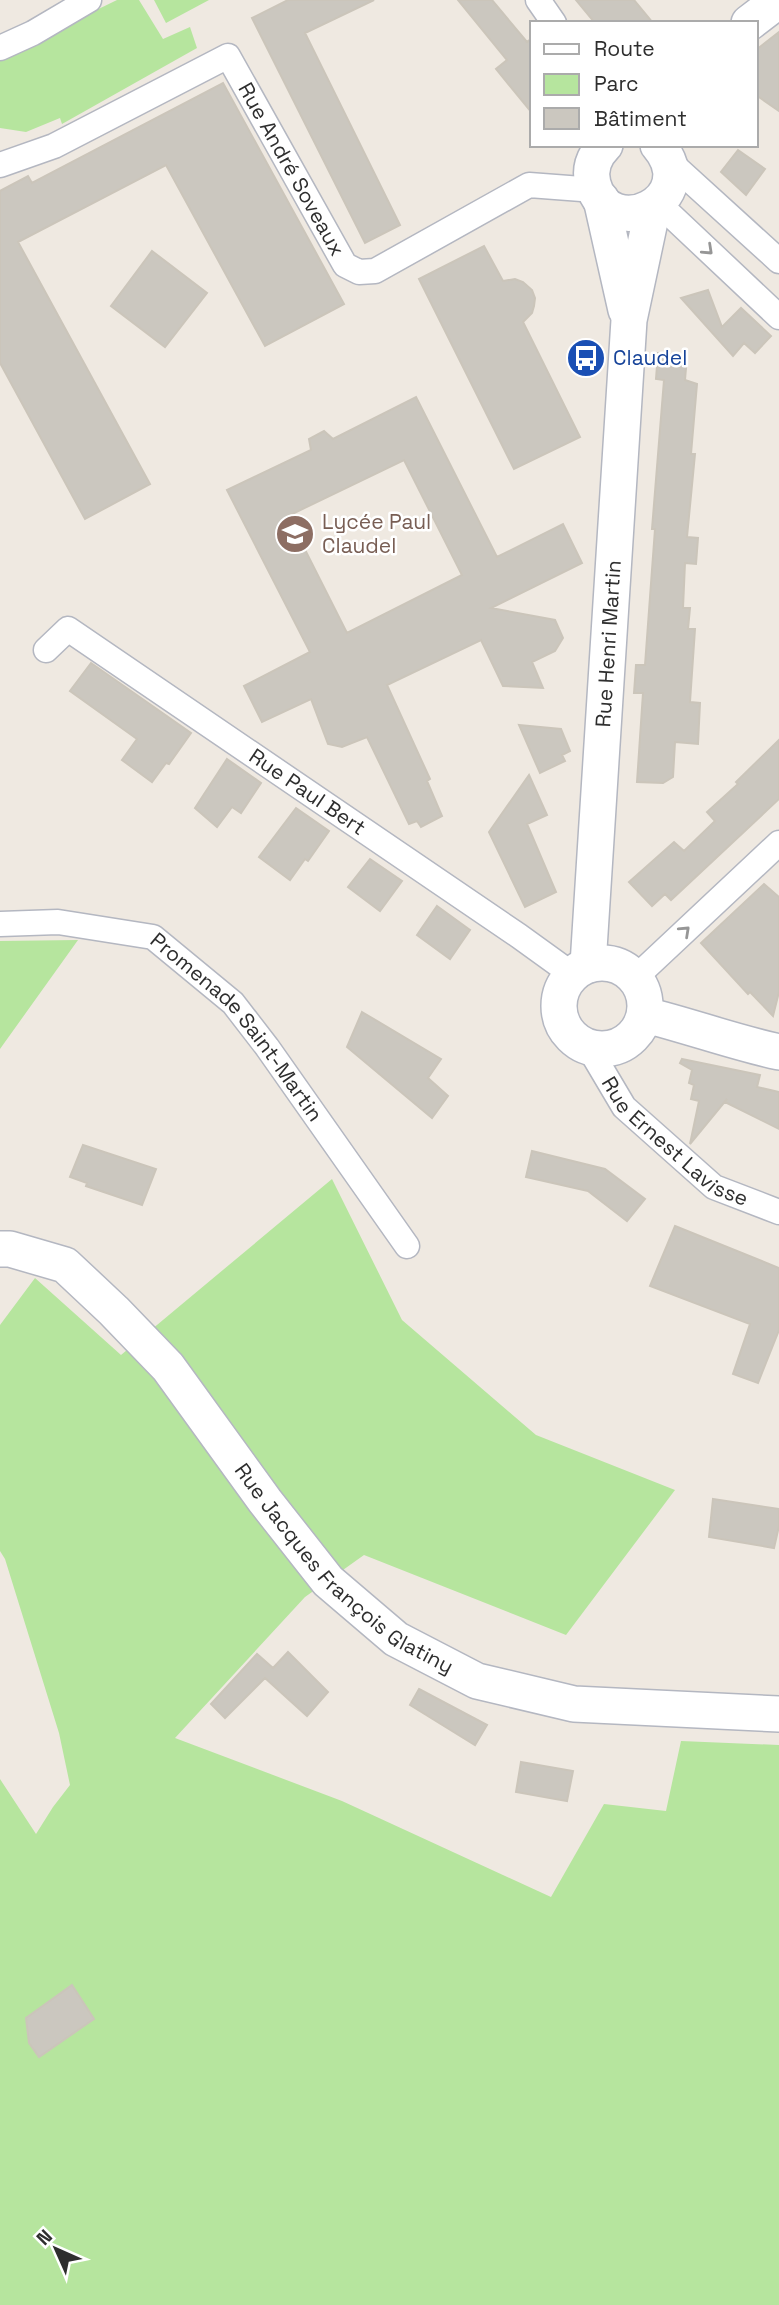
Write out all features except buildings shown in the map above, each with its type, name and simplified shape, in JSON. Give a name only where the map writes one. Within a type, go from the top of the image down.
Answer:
[{"type":"street","points":[[0,48],[33,33],[89,0]]},
{"type":"street","points":[[538,0],[553,21]]},
{"type":"street","points":[[753,21],[779,0]]},
{"type":"street","name":"Rue André Soveaux","points":[[0,165],[54,146],[228,56],[345,265],[359,272],[375,271],[529,185],[598,195]]},
{"type":"street","name":"Rue Henri Martin","points":[[603,147],[593,164],[592,177],[629,320]]},
{"type":"street","points":[[665,151],[779,261]]},
{"type":"street","name":"Rue Henri Martin","points":[[580,970],[629,320],[655,205],[670,184],[671,172],[665,151]]},
{"type":"street","points":[[598,195],[609,207],[631,214],[655,205],[779,317]]},
{"type":"street","name":"Rue Paul Bert","points":[[46,650],[68,629],[580,970]]},
{"type":"street","points":[[635,978],[779,842]]},
{"type":"street","name":"Promenade Saint-Martin","points":[[0,924],[58,922],[153,937],[233,1003],[407,1246]]},
{"type":"street","points":[[614,964],[635,978],[646,1002],[645,1015],[630,1040],[618,1047],[603,1050],[589,1048],[570,1035],[560,1016],[559,1001],[563,987],[580,970],[614,964]]},
{"type":"street","points":[[645,1015],[734,1042],[779,1052]]},
{"type":"street","name":"Rue Ernest Lavisse","points":[[589,1048],[624,1107],[714,1186],[779,1212]]},
{"type":"street","name":"Rue Jacques François Glatiny","points":[[0,1249],[10,1249],[65,1265],[114,1311],[168,1367],[265,1501],[328,1581],[397,1639],[477,1681],[574,1704],[779,1714]]},
{"type":"green space","points":[[117,0],[139,0],[163,39],[190,27],[197,48],[62,124],[60,118],[26,132],[0,128],[0,57]]},
{"type":"green space","points":[[154,0],[209,0],[166,23]]},
{"type":"green space","points":[[78,940],[0,1049],[0,941]]},
{"type":"green space","points":[[332,1179],[402,1320],[536,1435],[675,1490],[566,1635],[364,1555],[305,1597],[175,1738],[342,1801],[551,1897],[604,1804],[666,1811],[681,1741],[779,1745],[779,2305],[0,2305],[0,1779],[36,1834],[70,1785],[59,1733],[5,1559],[0,1551],[0,1325],[35,1278],[121,1355]]},
{"type":"place","name":"Claudel","points":[[586,358]]},
{"type":"place","name":"Lycée Paul Claudel","points":[[295,534]]}]
